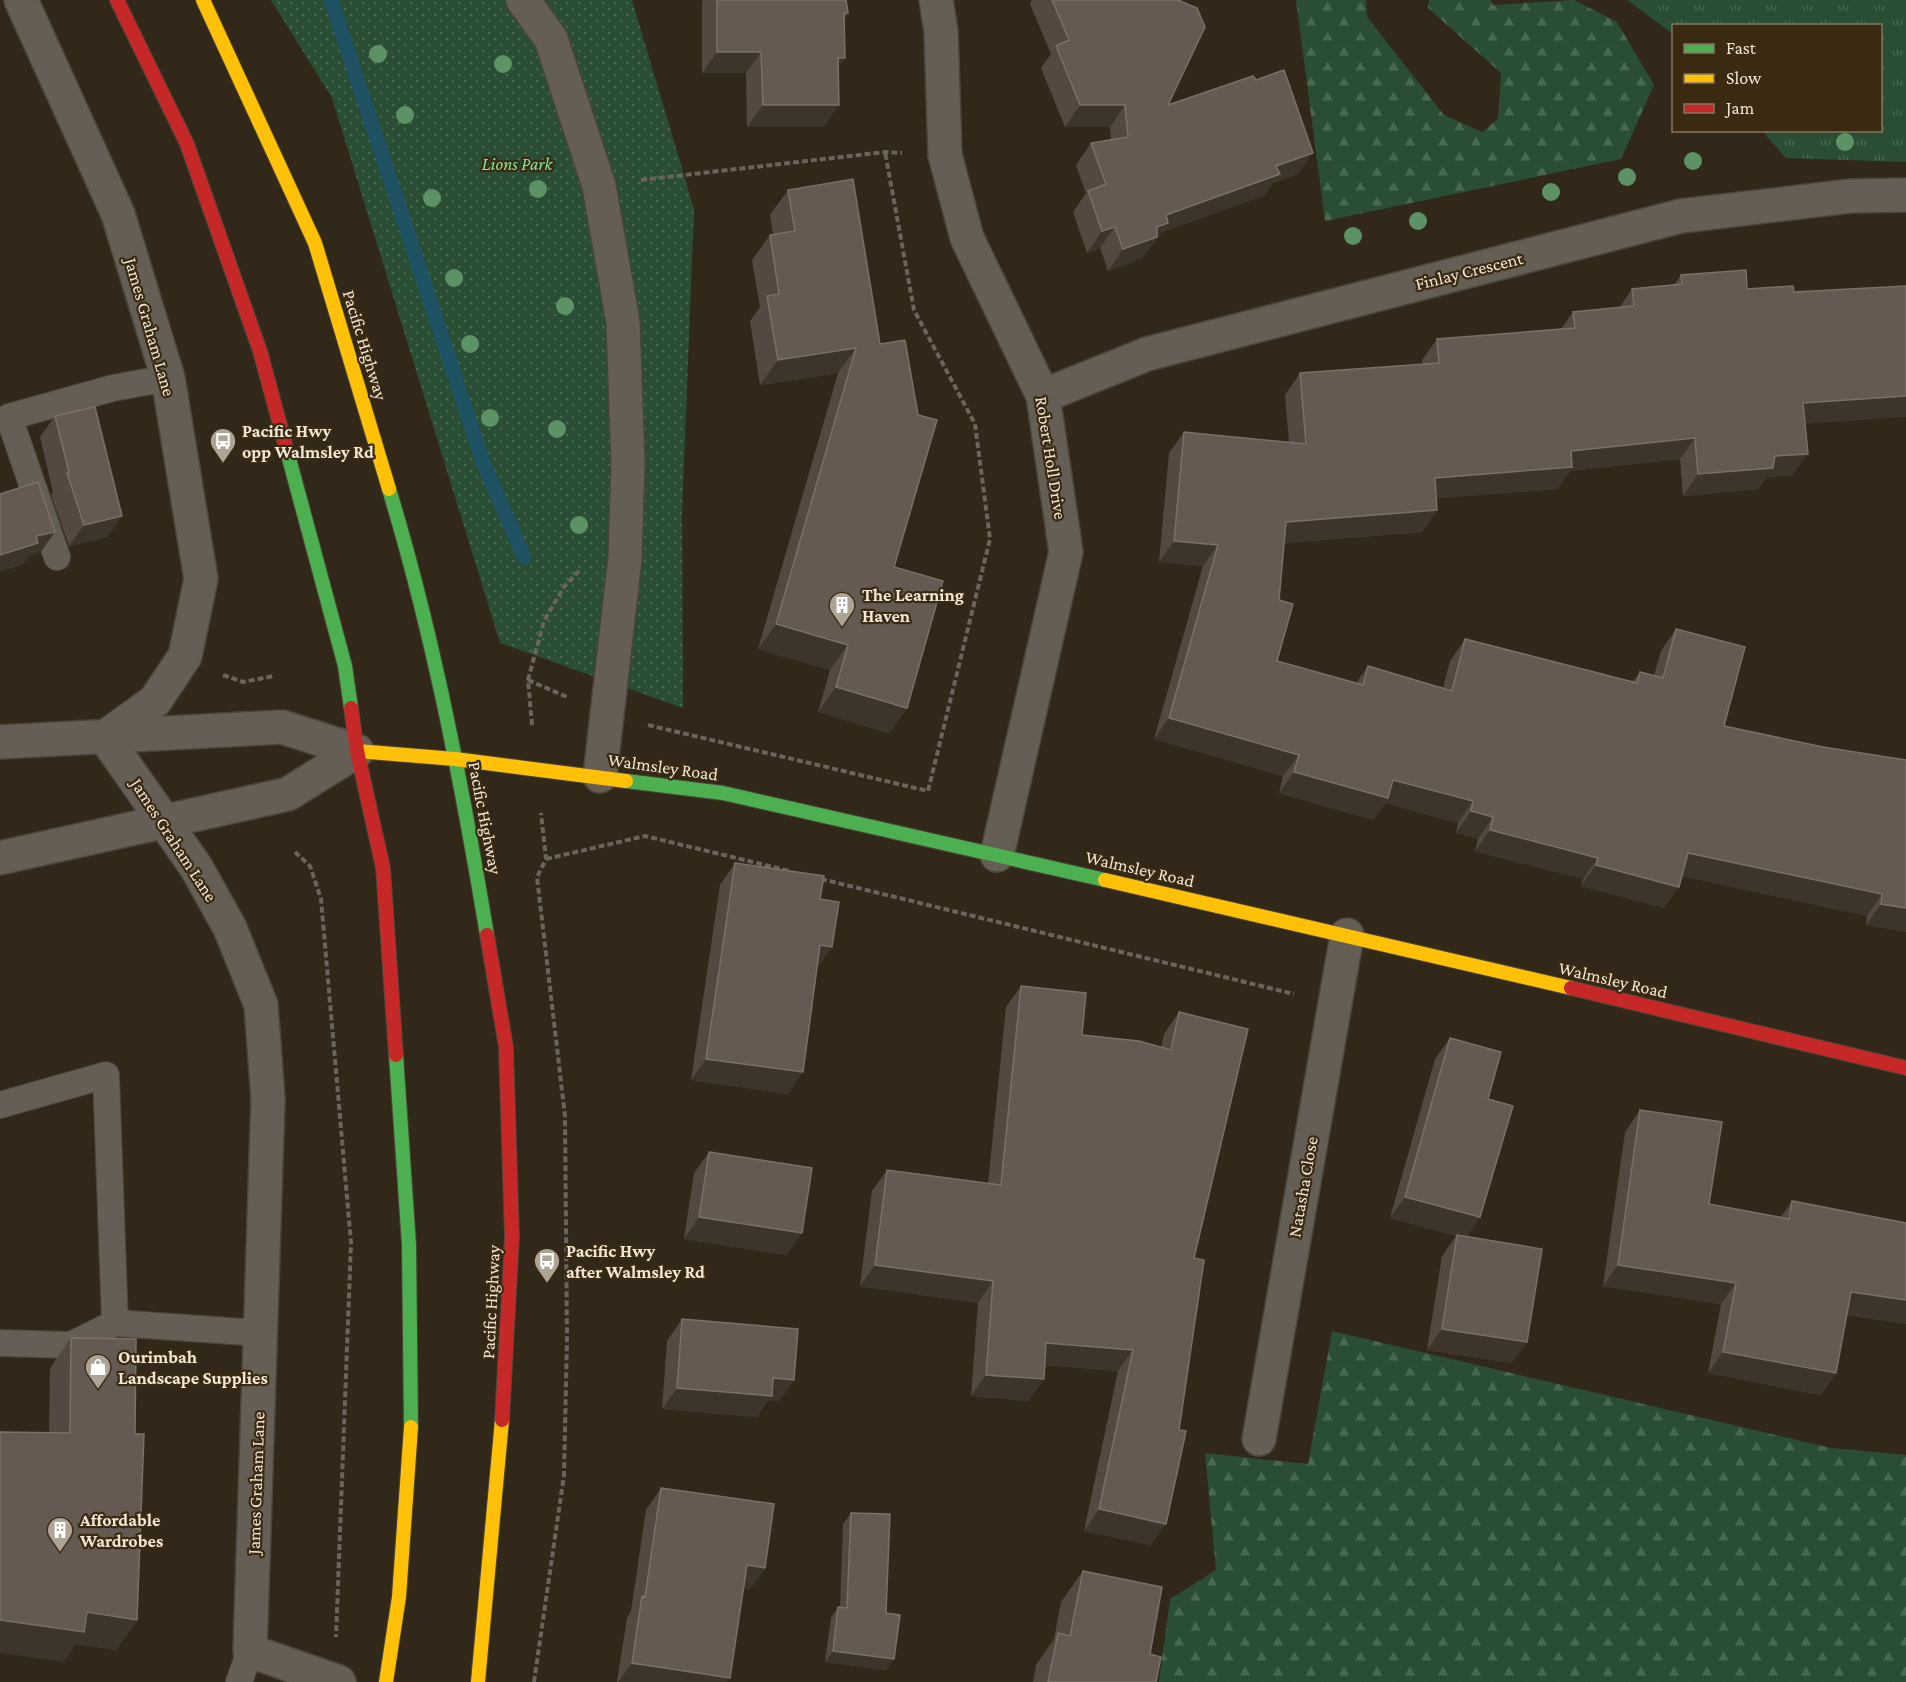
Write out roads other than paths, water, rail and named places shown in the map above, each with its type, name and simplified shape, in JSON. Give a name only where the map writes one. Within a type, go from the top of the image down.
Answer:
[{"type":"main road","points":[[117,0],[187,144],[261,351],[345,666],[357,751],[383,868],[409,1245],[411,1431],[399,1597],[386,1682]]},
{"type":"main road","name":"Pacific Highway","points":[[203,0],[315,243],[416,577],[455,759],[506,1047],[512,1237],[500,1469],[478,1682]]},
{"type":"main road","name":"Walmsley Road","points":[[357,751],[455,759],[723,793],[1347,935],[1906,1068]]},
{"type":"street","name":"James Graham Lane","points":[[21,0],[118,214],[168,378],[201,579],[185,657],[155,700],[105,737],[167,823],[230,928],[261,1005],[268,1099],[249,1651]]},
{"type":"street","points":[[523,0],[551,39],[599,186],[623,322],[628,463],[624,558],[600,776]]},
{"type":"street","name":"Robert Holl Drive","points":[[936,0],[941,31],[945,155],[967,238],[1043,396],[1066,552],[997,855]]},
{"type":"street","name":"Finlay Crescent","points":[[1043,396],[1147,354],[1681,216],[1850,196],[1906,195]]},
{"type":"street","points":[[0,742],[282,727],[357,751]]},
{"type":"street","points":[[0,858],[167,823],[288,794],[357,751]]},
{"type":"street","name":"Natasha Close","points":[[1259,1439],[1347,935]]},
{"type":"street","points":[[249,1651],[335,1680]]},
{"type":"lane","points":[[57,557],[9,417],[113,388],[168,378]]},
{"type":"lane","points":[[0,1105],[106,1075],[115,1323]]},
{"type":"lane","points":[[0,1343],[71,1345],[115,1323],[260,1333]]},
{"type":"lane","points":[[239,1682],[249,1651]]},
{"type":"waterway","points":[[331,0],[483,462],[524,557]]},
{"type":"place","name":"Pacific Hwy opp Walmsley Rd","points":[[223,464]]},
{"type":"place","name":"The Learning Haven","points":[[842,628]]},
{"type":"place","name":"Pacific Hwy after Walmsley Rd","points":[[547,1284]]},
{"type":"place","name":"Ourimbah Landscape Supplies","points":[[98,1390]]},
{"type":"place","name":"Affordable Wardrobes","points":[[60,1553]]},
{"type":"park label","name":"Lions Park","points":[[517,164]]}]
